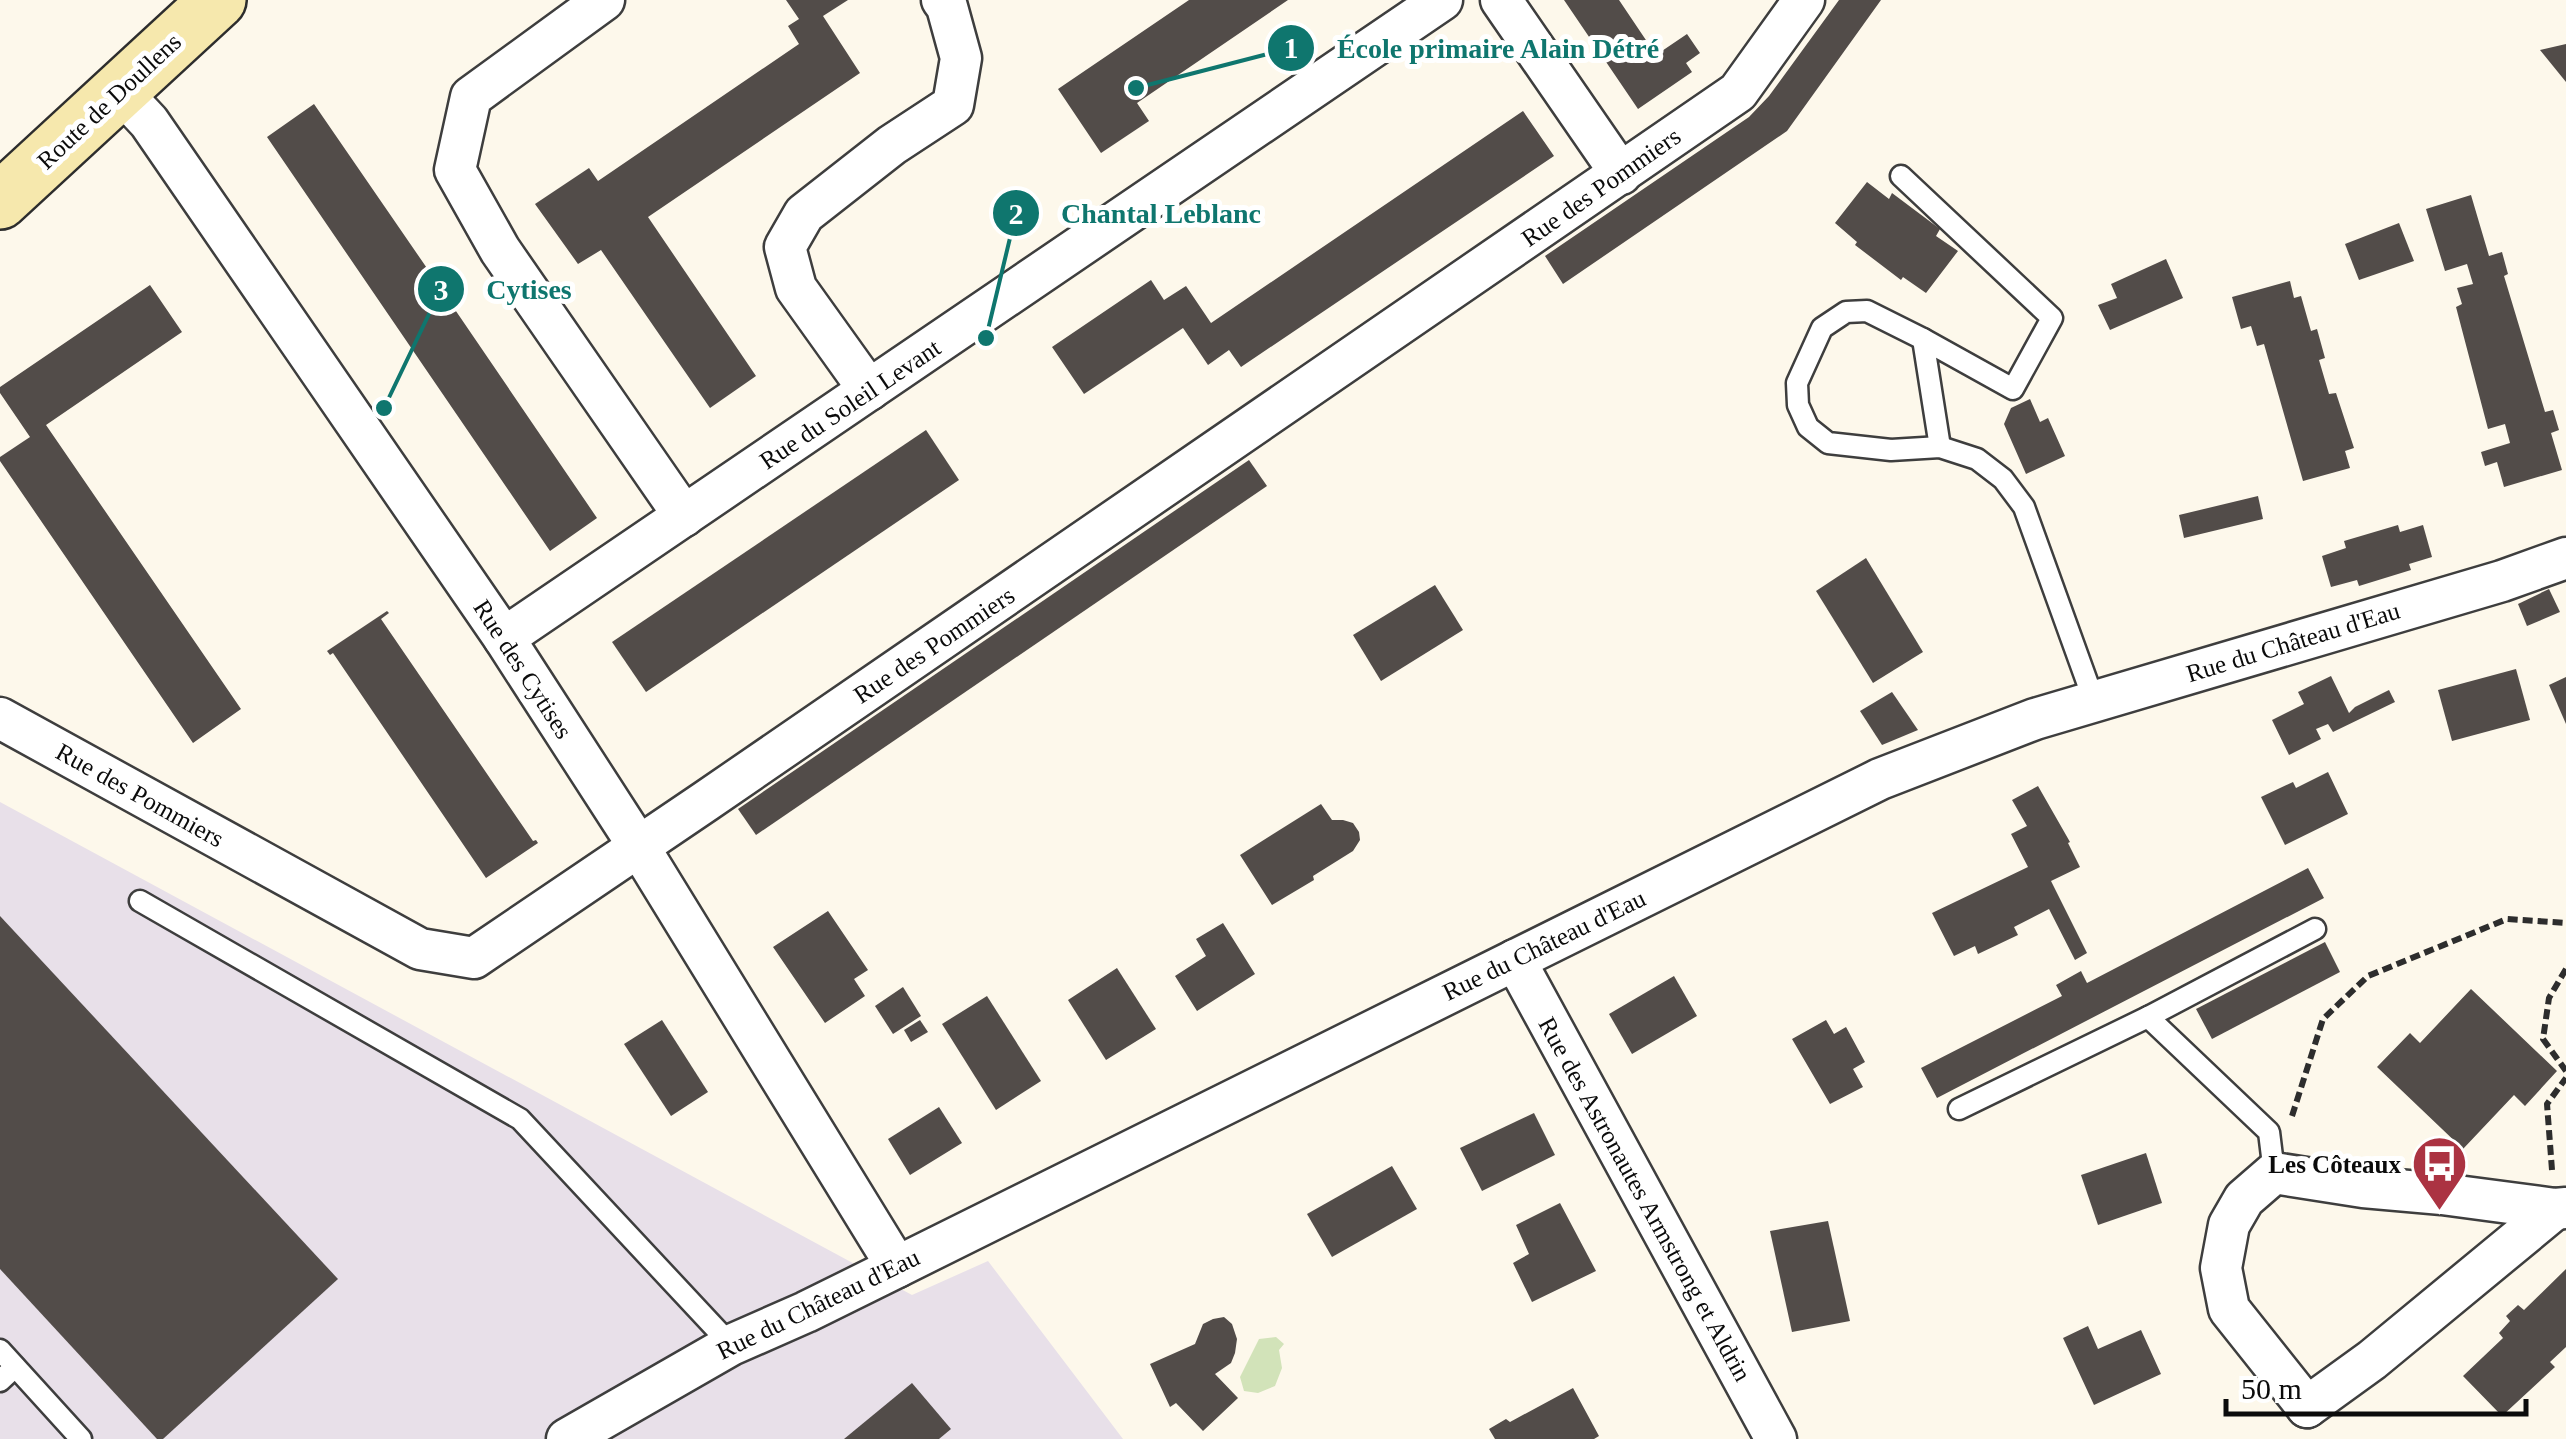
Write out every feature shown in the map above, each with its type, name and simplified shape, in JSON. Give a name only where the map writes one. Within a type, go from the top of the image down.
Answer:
[{"type":"street","name":"Route de Doullens","points":[[0,202],[218,0]]},
{"type":"street","points":[[604,0],[471,97],[454,170],[500,250],[684,516]]},
{"type":"street","points":[[868,390],[796,288],[785,247],[804,214],[892,145],[953,104],[961,58],[942,0]]},
{"type":"street","name":"Rue du Soleil Levant","points":[[504,638],[1442,0]]},
{"type":"street","points":[[1501,0],[1621,174]]},
{"type":"street","name":"Rue des Pommiers","points":[[0,718],[420,949],[474,958],[1738,92],[1804,0]]},
{"type":"street","name":"Rue des Cytises","points":[[120,91],[149,122],[504,638],[639,848],[897,1267]]},
{"type":"street","name":"Rue du Château d'Eau","points":[[567,1439],[731,1344],[806,1312],[1880,778],[2035,718],[2502,581],[2566,558]]},
{"type":"street","name":"Rue des Astronautes Armstrong et Aldrin","points":[[1515,960],[1771,1437]]},
{"type":"street","points":[[2274,1174],[2560,1208],[2372,1360],[2305,1423],[2228,1309],[2220,1268],[2228,1226],[2244,1199],[2274,1174]]},
{"type":"lane","points":[[1901,176],[2052,318],[2014,389],[1867,310],[1846,312],[1822,328],[1796,384],[1798,405],[1808,428],[1828,443],[1892,450],[1940,447],[1977,459],[2003,479],[2024,507],[2094,702]]},
{"type":"lane","points":[[1923,339],[1940,447]]},
{"type":"lane","points":[[140,901],[520,1118],[731,1344]]},
{"type":"lane","points":[[1959,1109],[2148,1017],[2315,929]]},
{"type":"lane","points":[[2148,1017],[2269,1132],[2274,1174]]},
{"type":"lane","points":[[0,1350],[8,1374],[81,1439]]},
{"type":"path","points":[[2269,1132],[2293,1115],[2323,1019],[2368,976],[2507,919],[2566,923]]},
{"type":"path","points":[[2560,1208],[2547,1104],[2566,1074],[2542,1039],[2548,998],[2566,969]]},
{"type":"shaded area","points":[[0,802],[912,1295],[988,1261],[1123,1439],[0,1439]]},
{"type":"green space","points":[[1276,1337],[1284,1344],[1279,1350],[1282,1368],[1275,1386],[1258,1393],[1244,1391],[1240,1377],[1259,1339]]},
{"type":"building","points":[[786,0],[848,0],[823,16],[860,73],[648,217],[756,376],[710,408],[601,250],[578,264],[535,204],[589,168],[598,181],[799,44],[788,26],[799,19]]},
{"type":"building","points":[[1189,0],[1288,0],[1137,103],[1149,121],[1101,153],[1058,89]]},
{"type":"building","points":[[1564,0],[1619,0],[1656,55],[1687,34],[1700,53],[1686,63],[1692,72],[1638,109]]},
{"type":"building","points":[[1839,0],[1881,0],[1787,131],[1563,284],[1545,256],[1749,117],[1769,96]]},
{"type":"building","points":[[2566,44],[2566,82],[2540,50]]},
{"type":"building","points":[[314,104],[442,290],[445,288],[449,293],[445,295],[597,518],[550,551],[267,137]]},
{"type":"building","points":[[1523,111],[1554,156],[1241,367],[1229,350],[1208,365],[1183,328],[1084,394],[1052,347],[1151,280],[1164,300],[1186,286],[1211,323]]},
{"type":"building","points":[[1867,182],[1889,199],[1892,193],[1940,229],[1936,236],[1958,251],[1926,293],[1903,277],[1901,280],[1855,245],[1857,242],[1835,223]]},
{"type":"building","points":[[2471,195],[2489,256],[2502,252],[2508,274],[2504,276],[2545,412],[2553,410],[2559,430],[2551,433],[2562,470],[2504,487],[2497,462],[2485,466],[2481,452],[2510,443],[2505,424],[2488,429],[2456,307],[2462,304],[2457,288],[2473,284],[2467,264],[2445,271],[2426,209]]},
{"type":"building","points":[[2399,223],[2414,261],[2359,280],[2345,244]]},
{"type":"building","points":[[2166,259],[2183,298],[2110,330],[2098,305],[2117,298],[2111,284]]},
{"type":"building","points":[[2290,281],[2294,298],[2301,296],[2311,331],[2317,329],[2325,358],[2319,360],[2329,394],[2336,393],[2354,448],[2345,451],[2350,468],[2303,481],[2264,344],[2257,346],[2251,326],[2241,329],[2232,297]]},
{"type":"building","points":[[150,285],[182,332],[46,425],[241,709],[193,743],[0,461],[0,457],[30,437],[0,393],[0,387]]},
{"type":"building","points":[[2030,399],[2040,422],[2048,418],[2065,456],[2026,474],[2004,424],[2011,408]]},
{"type":"building","points":[[926,430],[959,480],[646,692],[612,642]]},
{"type":"building","points":[[1249,460],[1267,486],[756,835],[738,809]]},
{"type":"building","points":[[2258,496],[2263,519],[2184,538],[2179,515]]},
{"type":"building","points":[[2398,525],[2400,532],[2423,525],[2432,557],[2409,564],[2411,570],[2359,586],[2357,580],[2331,587],[2322,556],[2346,548],[2344,541]]},
{"type":"building","points":[[1866,558],[1923,652],[1873,683],[1816,591]]},
{"type":"building","points":[[1435,585],[1463,630],[1381,681],[1353,635]]},
{"type":"building","points":[[2549,589],[2560,612],[2527,626],[2518,604]]},
{"type":"building","points":[[387,611],[381,619],[538,843],[486,878],[333,653],[327,651]]},
{"type":"building","points":[[2516,669],[2530,720],[2452,741],[2438,690]]},
{"type":"building","points":[[2331,676],[2349,713],[2389,690],[2395,702],[2333,732],[2328,724],[2316,729],[2321,739],[2289,755],[2272,720],[2304,704],[2298,692]]},
{"type":"building","points":[[2566,677],[2566,724],[2549,685]]},
{"type":"building","points":[[1892,692],[1918,730],[1882,745],[1860,711]]},
{"type":"building","points":[[2328,772],[2348,814],[2285,845],[2261,797],[2293,782],[2296,788]]},
{"type":"building","points":[[2038,786],[2080,867],[2051,881],[2087,953],[2075,960],[2049,909],[2014,927],[2018,935],[1978,954],[1975,946],[1954,956],[1932,913],[2028,867],[2011,834],[2027,826],[2012,800]]},
{"type":"building","points":[[1321,804],[1332,820],[1353,823],[1360,840],[1353,851],[1313,876],[1314,880],[1272,905],[1240,855]]},
{"type":"building","points":[[2308,868],[2324,898],[1937,1098],[1921,1068],[2062,996],[2056,985],[2081,971],[2087,983]]},
{"type":"building","points":[[828,911],[868,970],[854,979],[865,996],[825,1023],[773,947]]},
{"type":"building","points":[[0,916],[338,1279],[163,1439],[157,1439],[0,1269]]},
{"type":"building","points":[[1223,923],[1255,974],[1197,1011],[1175,976],[1206,956],[1196,939]]},
{"type":"building","points":[[2325,942],[2340,972],[2212,1039],[2196,1009]]},
{"type":"building","points":[[1117,968],[1156,1029],[1106,1060],[1068,1000]]},
{"type":"building","points":[[1674,976],[1697,1016],[1632,1054],[1609,1014]]},
{"type":"building","points":[[903,987],[921,1016],[893,1034],[875,1006]]},
{"type":"building","points":[[2471,989],[2557,1071],[2525,1106],[2514,1095],[2463,1149],[2377,1067],[2410,1033],[2420,1043]]},
{"type":"building","points":[[987,996],[1041,1081],[996,1110],[942,1024]]},
{"type":"building","points":[[662,1020],[708,1092],[671,1116],[624,1044]]},
{"type":"building","points":[[920,1020],[928,1032],[911,1042],[904,1030]]},
{"type":"building","points":[[1826,1020],[1834,1034],[1846,1027],[1865,1062],[1853,1069],[1863,1087],[1830,1104],[1792,1039]]},
{"type":"building","points":[[939,1107],[962,1143],[910,1175],[888,1139]]},
{"type":"building","points":[[1534,1113],[1555,1155],[1482,1191],[1460,1148]]},
{"type":"building","points":[[2146,1153],[2162,1203],[2098,1225],[2081,1175]]},
{"type":"building","points":[[1392,1166],[1417,1209],[1332,1257],[1307,1214]]},
{"type":"building","points":[[1560,1203],[1596,1271],[1532,1302],[1513,1263],[1529,1254],[1516,1225]]},
{"type":"building","points":[[1828,1221],[1850,1321],[1792,1332],[1770,1231]]},
{"type":"building","points":[[2566,1269],[2566,1347],[2550,1362],[2555,1367],[2502,1416],[2463,1376],[2503,1338],[2499,1333],[2510,1321],[2506,1316],[2518,1305],[2524,1310]]},
{"type":"building","points":[[1224,1317],[1232,1324],[1237,1339],[1235,1353],[1231,1363],[1215,1374],[1238,1398],[1203,1431],[1176,1403],[1170,1407],[1150,1364],[1195,1344],[1203,1324]]},
{"type":"building","points":[[2088,1326],[2098,1349],[2141,1330],[2161,1374],[2094,1405],[2063,1338]]},
{"type":"building","points":[[912,1383],[951,1429],[939,1439],[844,1439]]},
{"type":"building","points":[[1573,1388],[1599,1436],[1594,1439],[1495,1439],[1489,1429],[1506,1419],[1510,1422]]},
{"type":"place","name":"École primaire Alain Détré","points":[[1136,88]]},
{"type":"place","name":"Chantal Leblanc","points":[[986,338]]},
{"type":"place","name":"Cytises","points":[[384,408]]},
{"type":"place","name":"Les Côteaux","points":[[2440,1213]]}]
